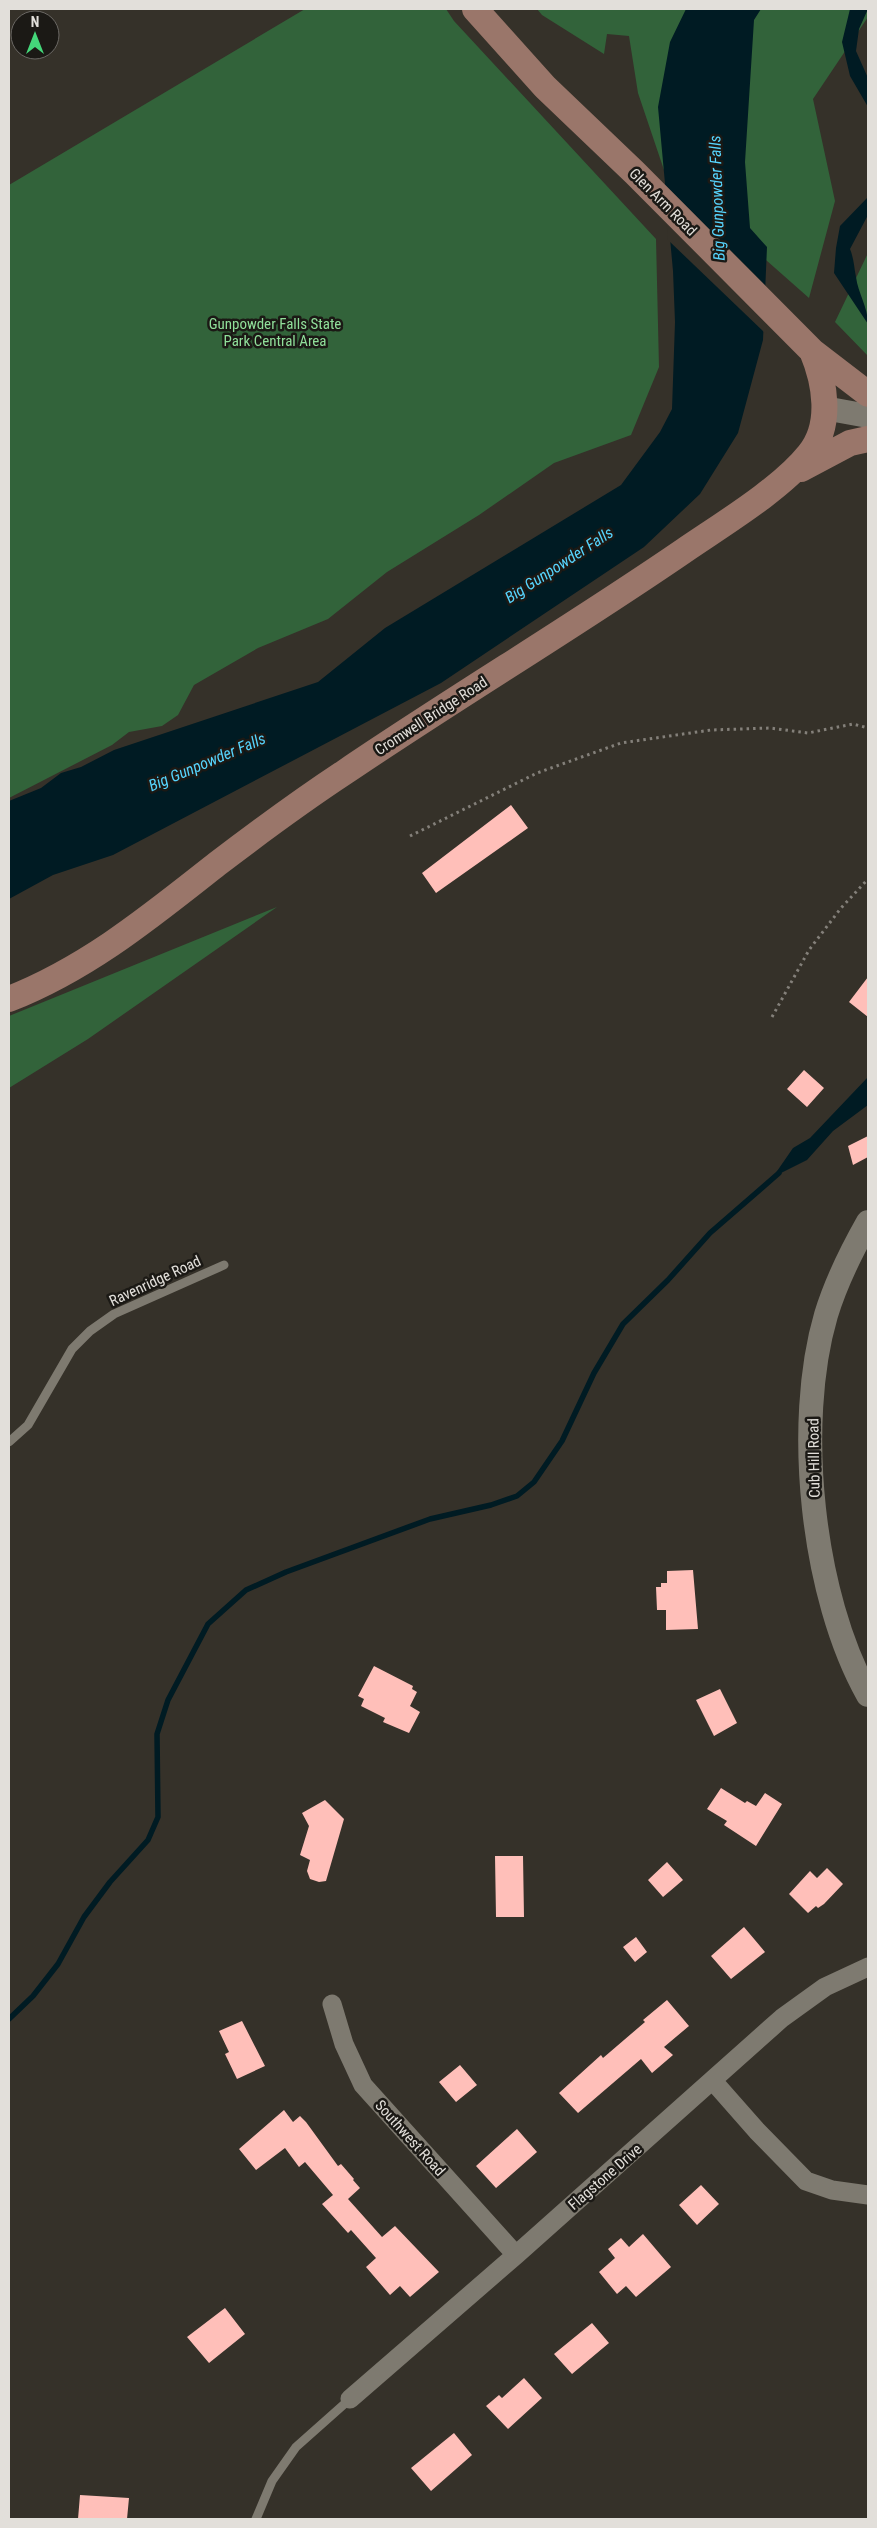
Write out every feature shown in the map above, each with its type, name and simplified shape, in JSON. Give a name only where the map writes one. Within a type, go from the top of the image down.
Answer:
[{"type":"main road","name":"Glen Arm Road","points":[[475,9],[545,87],[812,351],[821,374],[824,408]]},
{"type":"main road","points":[[812,351],[868,394]]},
{"type":"main road","name":"Cromwell Bridge Road","points":[[9,999],[62,975],[90,959],[134,929],[294,806],[638,582],[791,474],[816,444],[824,408]]},
{"type":"main road","points":[[791,474],[850,443],[868,439]]},
{"type":"street","points":[[824,408],[868,416]]},
{"type":"street","name":"Cub Hill Road","points":[[868,1222],[837,1283],[826,1316],[813,1386],[812,1420],[814,1491],[825,1584],[847,1651],[868,1695]]},
{"type":"street","name":"Flagstone Drive","points":[[350,2399],[796,2008],[824,1987],[868,1967]]},
{"type":"street","name":"Southwest Road","points":[[332,2004],[344,2044],[363,2085],[516,2255]]},
{"type":"street","points":[[713,2081],[757,2131],[806,2181],[832,2190],[868,2195]]},
{"type":"lane","name":"Ravenridge Road","points":[[9,1442],[28,1425],[72,1349],[90,1332],[114,1314],[224,1265]]},
{"type":"lane","points":[[256,2519],[272,2481],[296,2447],[350,2399]]},
{"type":"path","points":[[410,836],[537,772],[621,743],[711,730],[770,728],[808,733],[853,724],[868,728]]},
{"type":"path","points":[[772,1017],[810,950],[841,908],[868,879]]},
{"type":"green space","name":"Gunpowder Falls State Park Central Area","points":[[305,9],[446,9],[454,21],[656,239],[659,367],[631,435],[554,463],[479,515],[387,572],[328,619],[258,648],[194,685],[178,715],[162,726],[129,732],[112,745],[9,798],[9,185]]},
{"type":"green space","points":[[537,9],[868,9],[868,17],[813,99],[835,201],[809,298],[664,170],[638,93],[629,36],[607,34],[604,54],[542,15]]},
{"type":"green space","points":[[868,253],[868,356],[835,322]]},
{"type":"green space","points":[[277,907],[88,1039],[9,1088],[9,1016]]},
{"type":"water","name":"Big Gunpowder Falls","points":[[686,9],[761,9],[754,20],[745,162],[750,228],[767,247],[763,340],[738,433],[700,494],[644,547],[441,683],[113,855],[53,875],[9,899],[9,801],[41,788],[61,773],[81,767],[114,750],[318,682],[385,628],[621,485],[660,432],[672,409],[675,322],[673,271],[658,107],[670,42]]},
{"type":"water","points":[[850,9],[868,9],[859,29],[856,51],[868,78],[868,107],[850,76],[842,42]]},
{"type":"water","points":[[868,197],[868,215],[850,249],[868,324],[834,273],[840,226]]},
{"type":"water","points":[[868,1077],[868,1105],[833,1131],[807,1160],[773,1177],[793,1148],[810,1138]]},
{"type":"pier","points":[[663,183],[768,288],[766,334],[668,240]]},
{"type":"building","points":[[511,805],[528,828],[436,893],[422,873]]},
{"type":"building","points":[[868,977],[868,1017],[849,1002]]},
{"type":"building","points":[[804,1070],[824,1088],[807,1107],[787,1089]]},
{"type":"building","points":[[868,1136],[868,1157],[853,1165],[848,1146]]},
{"type":"building","points":[[693,1570],[698,1629],[666,1630],[666,1610],[657,1610],[656,1587],[661,1587],[661,1583],[667,1583],[667,1571]]},
{"type":"building","points":[[374,1666],[413,1686],[412,1689],[417,1692],[410,1706],[420,1712],[409,1733],[383,1722],[385,1718],[361,1706],[364,1699],[358,1696]]},
{"type":"building","points":[[720,1689],[737,1723],[714,1736],[696,1700]]},
{"type":"building","points":[[721,1788],[745,1803],[747,1801],[756,1806],[765,1793],[782,1804],[756,1846],[724,1825],[727,1821],[707,1809]]},
{"type":"building","points":[[325,1800],[344,1819],[326,1881],[319,1882],[310,1879],[307,1871],[310,1860],[300,1855],[309,1826],[302,1813]]},
{"type":"building","points":[[495,1856],[523,1856],[524,1917],[496,1917]]},
{"type":"building","points":[[667,1862],[683,1880],[663,1897],[648,1880]]},
{"type":"building","points":[[827,1868],[843,1884],[824,1904],[818,1908],[816,1906],[808,1913],[789,1894],[810,1871],[817,1878]]},
{"type":"building","points":[[744,1927],[765,1952],[731,1979],[711,1956]]},
{"type":"building","points":[[636,1937],[647,1952],[635,1962],[623,1947]]},
{"type":"building","points":[[667,2000],[689,2026],[664,2047],[673,2055],[652,2073],[641,2059],[578,2113],[559,2093],[601,2055],[603,2058],[645,2022],[643,2020]]},
{"type":"building","points":[[242,2021],[265,2066],[237,2079],[225,2054],[229,2052],[219,2031]]},
{"type":"building","points":[[460,2065],[477,2085],[456,2102],[439,2082]]},
{"type":"building","points":[[284,2110],[293,2122],[300,2116],[338,2166],[341,2164],[354,2179],[360,2188],[348,2199],[382,2237],[395,2226],[439,2272],[410,2297],[400,2286],[390,2295],[366,2267],[376,2258],[351,2230],[348,2233],[322,2204],[333,2195],[305,2162],[299,2167],[285,2148],[256,2170],[239,2149]]},
{"type":"building","points":[[517,2129],[537,2152],[496,2188],[476,2166]]},
{"type":"building","points":[[701,2185],[719,2204],[697,2225],[679,2205]]},
{"type":"building","points":[[643,2234],[671,2267],[636,2297],[626,2286],[617,2294],[599,2272],[615,2258],[608,2249],[621,2238],[629,2247]]},
{"type":"building","points":[[225,2308],[245,2334],[209,2363],[187,2337]]},
{"type":"building","points":[[592,2323],[609,2343],[572,2374],[554,2354]]},
{"type":"building","points":[[524,2378],[542,2398],[508,2429],[486,2406],[499,2395],[502,2398]]},
{"type":"building","points":[[454,2433],[472,2455],[431,2491],[411,2468]]},
{"type":"building","points":[[80,2495],[129,2498],[127,2519],[78,2519]]},
{"type":"waterway","points":[[9,2019],[33,1996],[58,1964],[84,1917],[110,1882],[148,1840],[158,1817],[157,1734],[168,1700],[208,1624],[246,1590],[286,1572],[430,1519],[491,1505],[517,1496],[534,1482],[562,1441],[594,1373],[623,1324],[668,1280],[710,1233],[779,1173]]}]
